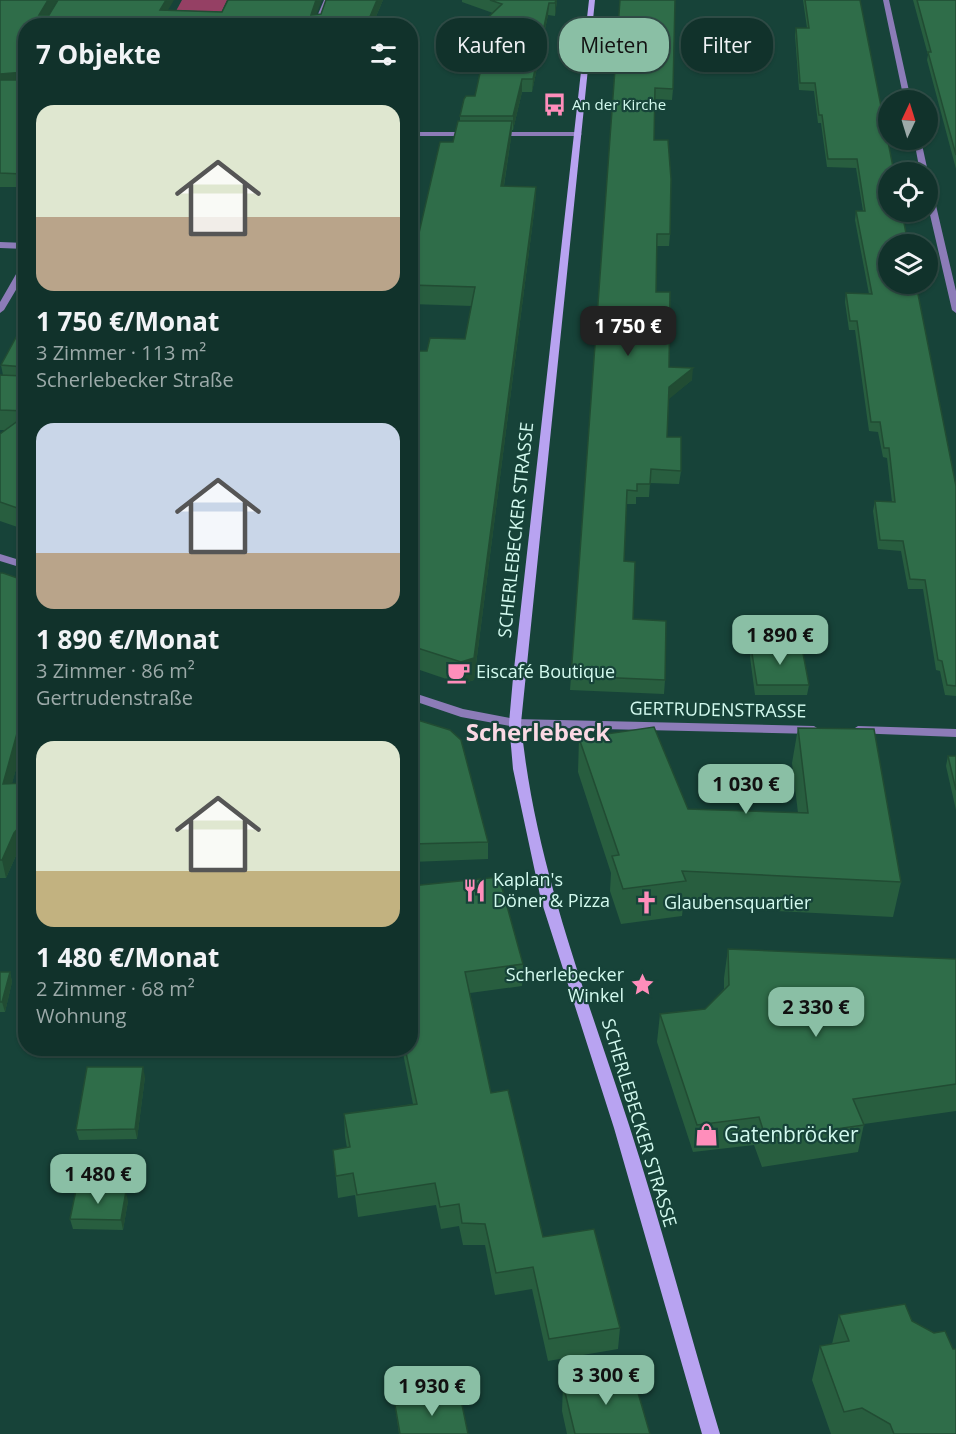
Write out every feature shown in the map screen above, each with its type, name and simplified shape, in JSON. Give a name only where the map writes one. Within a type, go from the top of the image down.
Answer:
[{"type":"street","points":[[319,18],[327,0]]},
{"type":"street","name":"SCHERLEBECKER STRASSE","points":[[592,0],[515,723],[519,769],[548,900],[622,1128],[711,1434]]},
{"type":"street","points":[[886,0],[906,90]]},
{"type":"street","points":[[418,134],[479,134]]},
{"type":"street","points":[[490,134],[578,134]]},
{"type":"street","points":[[936,222],[956,310]]},
{"type":"street","points":[[0,245],[18,246]]},
{"type":"street","points":[[0,309],[18,278]]},
{"type":"street","points":[[0,557],[18,563]]},
{"type":"street","name":"GERTRUDENSTRASSE","points":[[418,698],[461,713],[515,723],[956,733]]},
{"type":"shaded area","points":[[182,0],[227,0],[221,13],[176,11]]},
{"type":"building","points":[[0,0],[48,0],[39,15],[49,15],[58,0],[166,0],[160,10],[222,12],[228,0],[316,0],[311,15],[321,14],[326,0],[377,0],[369,18],[18,18],[18,72],[0,74]]},
{"type":"building","points":[[490,0],[556,0],[555,3],[549,3],[546,18],[488,18],[502,4]]},
{"type":"building","points":[[620,0],[675,0],[673,89],[655,88],[654,140],[668,140],[671,179],[670,234],[657,234],[656,292],[670,292],[669,367],[693,368],[669,387],[667,437],[681,437],[681,471],[651,469],[650,484],[637,484],[637,491],[627,490],[624,561],[635,562],[633,619],[666,621],[665,680],[571,676],[615,72],[669,72],[669,18],[619,18]]},
{"type":"building","points":[[805,0],[860,0],[878,91],[878,150],[890,150],[892,162],[878,162],[878,222],[904,222],[906,234],[878,234],[878,294],[918,294],[956,486],[956,686],[947,685],[942,661],[938,660],[925,580],[910,579],[903,541],[880,540],[875,501],[895,502],[889,448],[884,448],[880,422],[871,422],[857,321],[850,321],[846,293],[872,294],[856,211],[865,211],[857,159],[828,159],[815,83],[800,83],[796,28],[809,28]]},
{"type":"building","points":[[917,0],[956,0],[956,155],[928,52],[931,52]]},
{"type":"building","points":[[480,72],[534,72],[533,79],[522,79],[513,116],[460,116],[466,96],[475,96]]},
{"type":"building","points":[[0,80],[18,80],[18,174],[0,173]]},
{"type":"building","points":[[458,121],[512,121],[501,186],[536,187],[474,658],[461,662],[418,648],[418,351],[427,351],[430,338],[465,339],[475,287],[418,285],[418,237],[440,142],[453,142]]},
{"type":"building","points":[[18,334],[18,366],[1,365]]},
{"type":"building","points":[[0,375],[18,376],[18,411],[0,410]]},
{"type":"building","points":[[18,421],[18,508],[0,502],[0,434]]},
{"type":"building","points":[[0,573],[3,573],[18,578],[18,730],[3,784],[18,783],[18,828],[0,860]]},
{"type":"building","points":[[751,647],[802,648],[809,685],[757,685]]},
{"type":"building","points":[[418,720],[450,730],[461,740],[488,842],[418,844]]},
{"type":"building","name":"Glaubensquartier","points":[[654,727],[688,809],[808,813],[798,728],[874,729],[901,882],[682,871],[686,881],[623,889],[612,856],[619,855],[579,738]]},
{"type":"building","points":[[948,756],[956,756],[956,790]]},
{"type":"building","points":[[499,877],[523,964],[465,972],[491,1093],[508,1090],[543,1237],[594,1229],[620,1328],[549,1339],[533,1267],[496,1273],[485,1224],[462,1223],[459,1204],[440,1207],[435,1183],[357,1195],[353,1173],[336,1176],[333,1150],[350,1147],[344,1114],[417,1104],[407,1056],[418,1056],[418,885]]},
{"type":"building","points":[[728,949],[956,959],[956,1084],[853,1099],[864,1125],[766,1139],[759,1117],[697,1125],[660,1014],[705,1009],[729,985]]},
{"type":"building","points":[[0,972],[10,972],[2,1002],[0,1002]]},
{"type":"building","points":[[87,1067],[143,1067],[135,1129],[76,1130]]},
{"type":"building","points":[[76,1190],[126,1191],[121,1220],[70,1219]]},
{"type":"building","points":[[905,1304],[912,1321],[934,1333],[945,1331],[953,1349],[956,1349],[956,1434],[894,1434],[890,1424],[862,1408],[844,1412],[820,1346],[849,1341],[839,1315]]},
{"type":"building","points":[[632,1372],[650,1434],[575,1434],[563,1384]]},
{"type":"building","points":[[460,1395],[468,1434],[400,1434],[395,1405]]},
{"type":"place","name":"An der Kirche","points":[[554,105]]},
{"type":"place","name":"Eiscafé Boutique","points":[[458,672]]},
{"type":"place","name":"Kaplan's Döner & Pizza","points":[[475,890]]},
{"type":"place","name":"Glaubensquartier","points":[[646,903]]},
{"type":"place","name":"Scherlebecker Winkel","points":[[642,985]]},
{"type":"place","name":"Gatenbröcker","points":[[706,1135]]},
{"type":"district","name":"Scherlebeck","points":[[538,733]]}]
